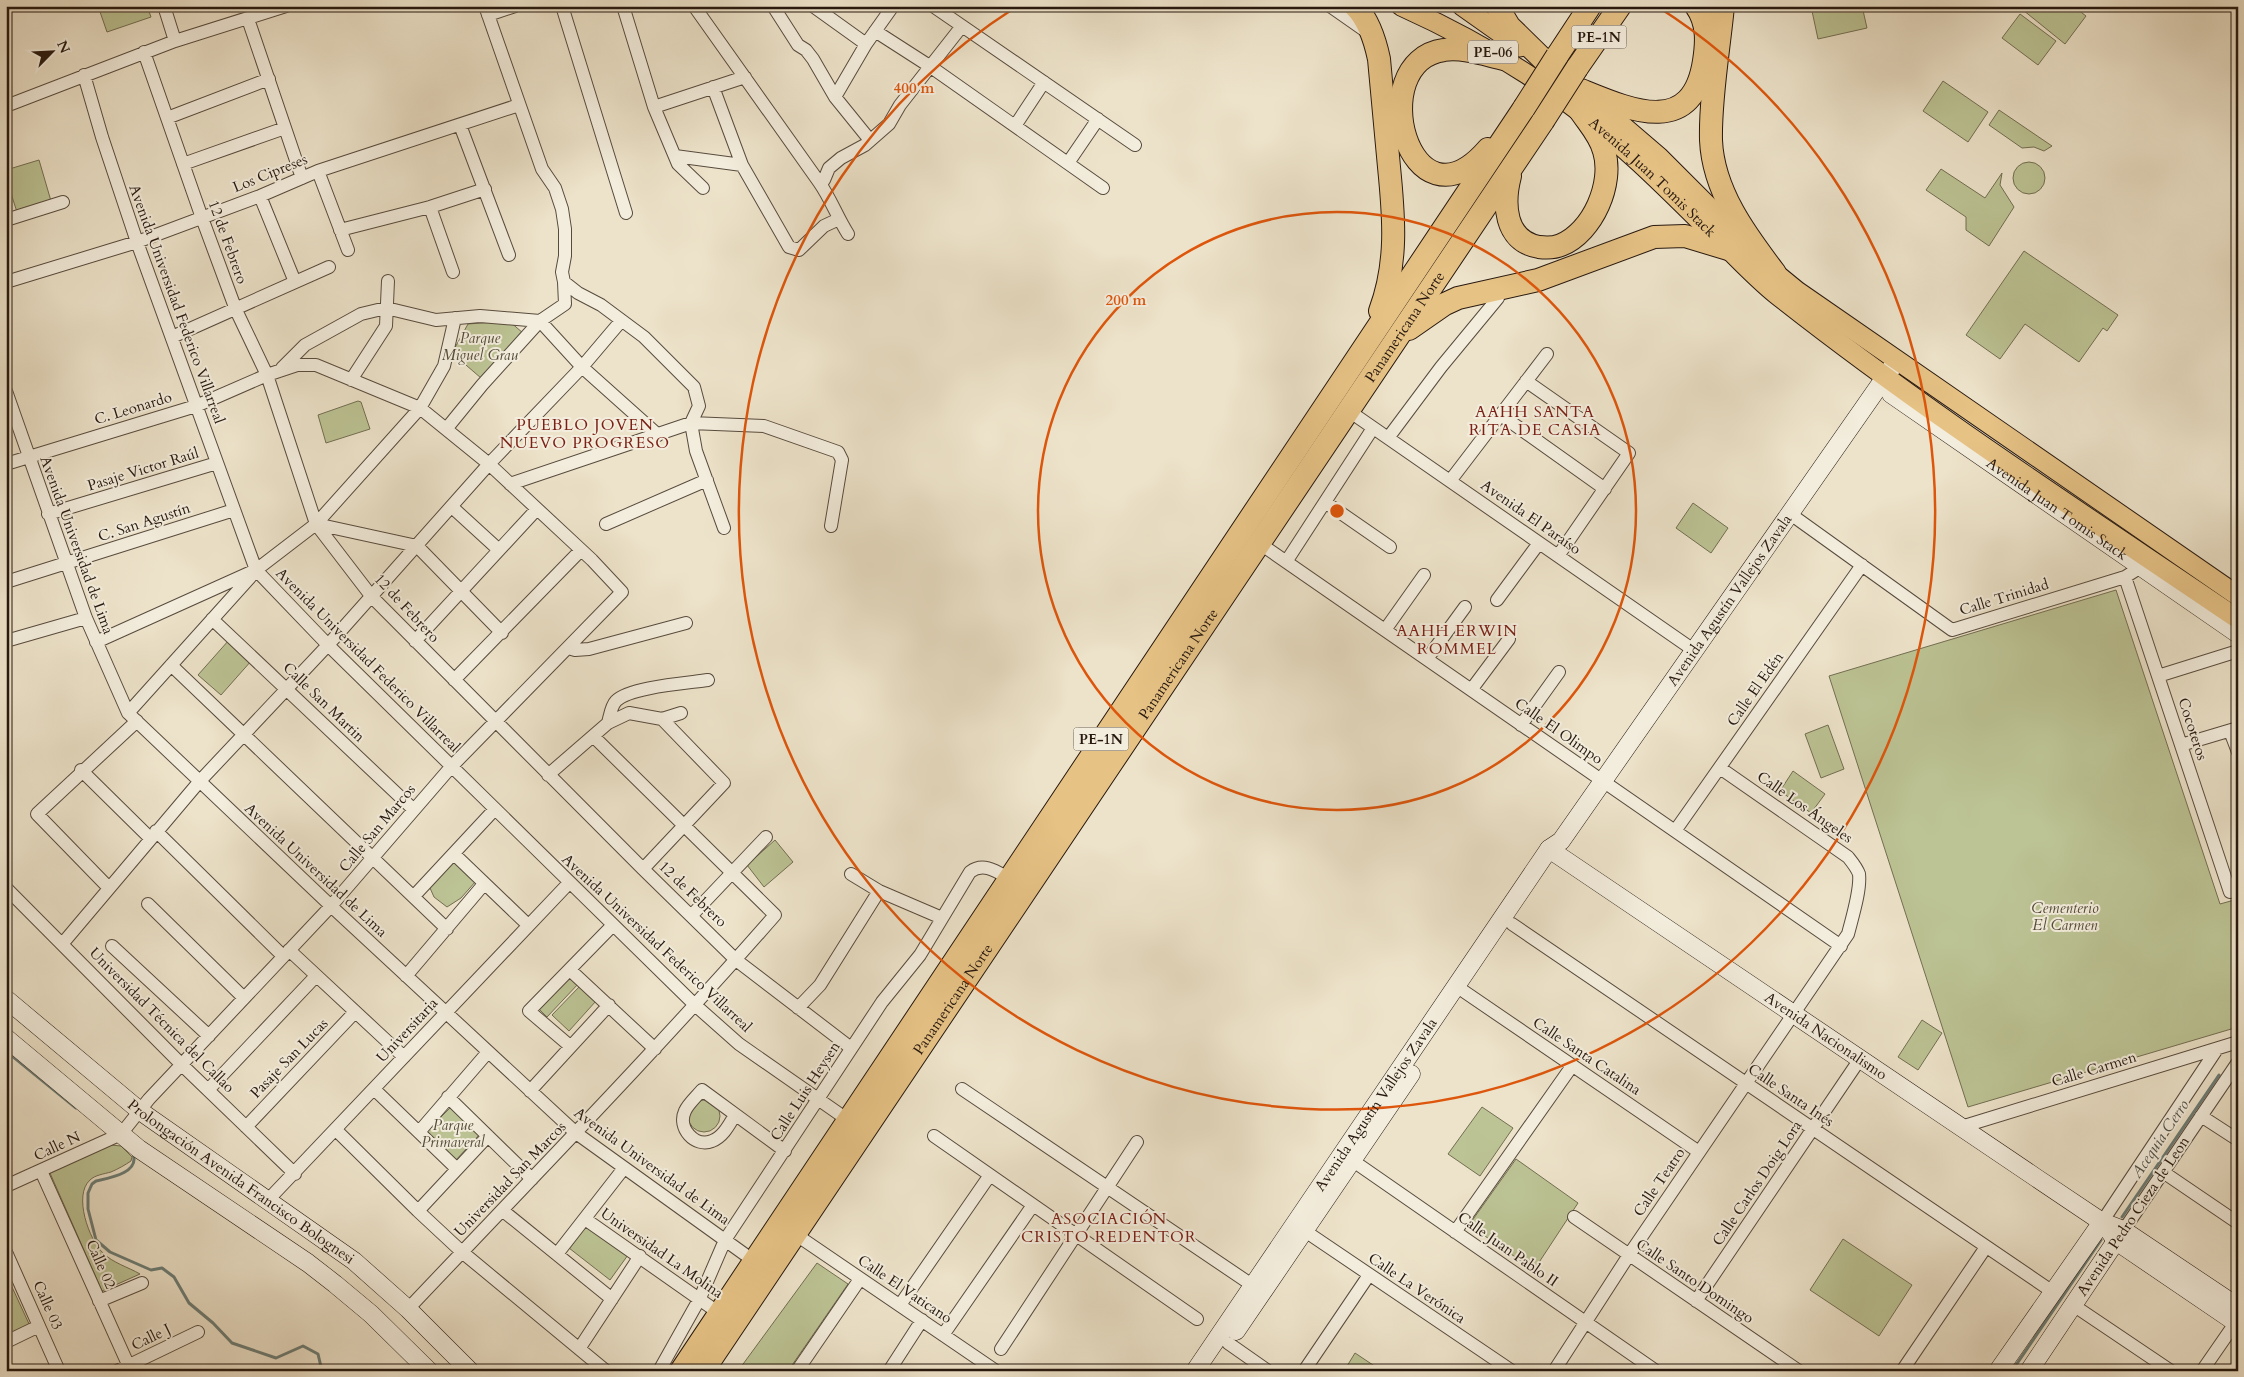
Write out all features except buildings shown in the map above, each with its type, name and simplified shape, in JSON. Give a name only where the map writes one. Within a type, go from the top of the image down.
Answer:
[{"type":"highway","points":[[1354,6],[1363,17],[1374,37],[1380,59],[1395,233],[1390,279],[1368,342]]},
{"type":"highway","points":[[1497,6],[1509,26],[1564,66]]},
{"type":"highway","name":"Panamericana Norte","points":[[692,1365],[795,1234],[1543,121],[1589,6]]},
{"type":"highway","name":"Panamericana Norte","points":[[692,1365],[719,1313],[1524,108],[1615,14],[1632,6]]},
{"type":"highway","points":[[1580,100],[1618,105],[1653,113],[1665,112],[1687,102],[1700,80],[1706,46],[1703,17],[1696,6]]},
{"type":"highway","points":[[1723,6],[1712,119],[1711,141],[1714,160],[1728,202],[1754,246],[1775,273]]},
{"type":"highway","points":[[1504,59],[1460,50],[1444,50],[1421,60],[1412,68],[1404,85],[1402,124],[1407,144],[1416,160],[1426,170],[1437,175],[1458,172],[1470,166],[1510,130]]},
{"type":"highway","points":[[1512,167],[1505,195],[1506,210],[1511,226],[1520,239],[1533,246],[1547,248],[1561,246],[1573,238],[1583,228],[1599,202],[1606,185],[1608,170],[1598,136],[1580,100]]},
{"type":"highway","points":[[1398,337],[1445,304],[1458,298],[1547,277],[1647,239],[1670,235],[1685,236],[1728,249]]},
{"type":"main road","name":"Avenida Juan Tomis Stack","points":[[1401,6],[1454,31],[1580,100],[1659,157],[1775,273],[1897,360],[2238,596]]},
{"type":"main road","name":"Avenida Juan Tomis Stack","points":[[1462,6],[1564,66],[1580,100],[1638,162],[1756,278],[1885,378],[2238,619]]},
{"type":"street","points":[[164,6],[175,41]]},
{"type":"street","points":[[6,106],[144,52],[286,6]]},
{"type":"street","points":[[447,428],[482,385],[540,321],[565,304],[562,272],[565,238],[562,209],[555,188],[542,169],[486,11],[515,6]]},
{"type":"street","points":[[562,6],[626,213]]},
{"type":"street","points":[[623,6],[654,107],[678,164],[703,188]]},
{"type":"street","points":[[694,6],[819,182],[835,207],[839,219],[848,234]]},
{"type":"street","points":[[773,6],[798,45],[806,50],[813,59],[835,97],[869,139]]},
{"type":"street","points":[[813,6],[866,44]]},
{"type":"street","points":[[835,97],[866,44],[893,6]]},
{"type":"street","points":[[933,6],[1135,145]]},
{"type":"street","points":[[1330,6],[1374,37]]},
{"type":"street","points":[[248,18],[302,178]]},
{"type":"street","points":[[819,182],[824,180],[829,168],[841,158],[865,145],[869,139],[889,124],[900,105],[962,26]]},
{"type":"street","points":[[875,31],[931,67],[1103,188]]},
{"type":"street","name":"12 de Febrero","points":[[144,52],[236,310],[273,373],[316,524],[372,597],[643,869],[736,960],[851,1048]]},
{"type":"street","name":"Avenida Universidad Federico Villarreal","points":[[84,75],[102,137],[137,242],[256,570],[328,645],[451,767],[695,1005],[740,1044],[848,1120]]},
{"type":"street","points":[[654,107],[745,76]]},
{"type":"street","points":[[167,118],[269,79]]},
{"type":"street","points":[[1015,126],[1044,82]]},
{"type":"street","points":[[713,87],[742,165],[786,244],[792,249],[799,250],[824,226],[839,219]]},
{"type":"street","name":"Los Cipreses","points":[[6,282],[137,242],[260,196],[318,171],[519,105]]},
{"type":"street","points":[[1068,163],[1098,119]]},
{"type":"street","points":[[460,125],[509,255]]},
{"type":"street","points":[[183,164],[285,128]]},
{"type":"street","points":[[675,156],[742,165]]},
{"type":"street","points":[[318,171],[348,250]]},
{"type":"street","points":[[340,230],[430,207],[485,189]]},
{"type":"street","points":[[260,196],[295,282]]},
{"type":"street","points":[[6,220],[63,202]]},
{"type":"street","points":[[430,207],[453,272]]},
{"type":"street","points":[[172,337],[329,267]]},
{"type":"street","points":[[351,380],[386,326],[388,282]]},
{"type":"street","points":[[564,282],[601,305],[621,322],[644,337],[694,387],[699,406],[691,423],[696,451],[724,528]]},
{"type":"street","points":[[1388,438],[1441,367],[1498,298]]},
{"type":"street","points":[[273,373],[305,345],[361,314],[386,308],[436,320],[480,316],[540,321],[582,367],[658,435]]},
{"type":"street","points":[[108,887],[37,814],[132,717],[171,665],[256,570],[316,524],[420,408],[444,366],[455,318]]},
{"type":"street","points":[[63,943],[108,887],[199,782],[287,690],[489,464],[582,367],[621,322]]},
{"type":"street","points":[[1450,481],[1547,354]]},
{"type":"street","name":"Avenida Agustín Vallejos Zavala","points":[[1195,1371],[1252,1285],[1347,1157],[1556,849],[1695,651],[1788,513],[1897,360]]},
{"type":"street","name":"Avenida Juan Tomis Stack","points":[[1897,360],[1908,362],[2238,587]]},
{"type":"street","points":[[273,373],[297,364],[316,365],[420,408],[489,464],[581,550],[454,680]]},
{"type":"street","name":"C. Leonardo","points":[[6,464],[196,406],[273,373]]},
{"type":"street","name":"Avenida Juan Tomis Stack","points":[[1885,378],[1891,394],[2238,634]]},
{"type":"street","points":[[1526,381],[1629,454],[1558,556]]},
{"type":"street","name":"Avenida Universidad de Lima","points":[[6,391],[28,458],[86,618],[132,717],[330,906],[576,1133],[754,1261]]},
{"type":"street","name":"Avenida El Paraíso","points":[[1349,411],[1695,651]]},
{"type":"street","points":[[1500,415],[1605,489]]},
{"type":"street","points":[[510,484],[691,423],[764,426],[838,452],[842,460],[831,526]]},
{"type":"street","points":[[1286,562],[1373,428]]},
{"type":"street","name":"Pasaje Victor Raúl","points":[[48,514],[217,463]]},
{"type":"street","points":[[606,524],[707,480]]},
{"type":"street","points":[[1325,502],[1390,547]]},
{"type":"street","points":[[452,507],[499,550]]},
{"type":"street","points":[[415,641],[537,509]]},
{"type":"street","name":"C. San Agustín","points":[[6,582],[234,510]]},
{"type":"street","name":"Calle Trinidad","points":[[1788,513],[1952,630],[2125,577],[2141,567]]},
{"type":"street","points":[[316,524],[417,546],[502,632]]},
{"type":"street","points":[[1497,600],[1539,542]]},
{"type":"street","name":"Calle El Olimpo","points":[[1259,543],[1841,946]]},
{"type":"street","name":"Calle San Marcos","points":[[121,1134],[182,1064],[373,859],[413,809],[451,767],[622,592],[581,550]]},
{"type":"street","name":"Calle El Edén","points":[[1676,831],[1862,566]]},
{"type":"street","points":[[96,642],[256,570]]},
{"type":"street","points":[[1385,630],[1424,575]]},
{"type":"street","name":"Cocoteros","points":[[2125,577],[2181,746],[2234,891]]},
{"type":"street","points":[[1427,659],[1464,607]]},
{"type":"street","points":[[6,641],[86,618]]},
{"type":"street","name":"Calle San Martin","points":[[212,619],[413,809]]},
{"type":"street","points":[[568,648],[575,650],[589,649],[686,623]]},
{"type":"street","points":[[1471,690],[1509,639]]},
{"type":"street","points":[[2158,676],[2238,651]]},
{"type":"street","points":[[171,665],[447,929]]},
{"type":"street","points":[[1521,724],[1559,672]]},
{"type":"street","points":[[608,723],[615,702],[624,696],[660,687],[708,680]]},
{"type":"street","points":[[548,775],[608,723],[630,713],[662,719],[681,714]]},
{"type":"street","points":[[643,869],[724,784],[662,719]]},
{"type":"street","points":[[2181,746],[2234,730],[2238,752]]},
{"type":"street","points":[[594,737],[732,872]]},
{"type":"street","name":"Calle Los Ángeles","points":[[1720,768],[1848,857],[1859,874],[1848,934],[1794,1014]]},
{"type":"street","points":[[81,770],[286,953],[316,976],[404,1057]]},
{"type":"street","points":[[414,896],[495,809]]},
{"type":"street","points":[[692,916],[766,837]]},
{"type":"street","name":"Avenida Agustín Vallejos Zavala","points":[[1461,989],[1512,924],[1556,849]]},
{"type":"street","name":"Avenida Nacionalismo","points":[[1556,849],[1794,1014],[2102,1222],[2237,1318]]},
{"type":"street","points":[[454,854],[528,925]]},
{"type":"street","name":"Calle Luis Heysen","points":[[659,1371],[692,1365],[700,1298],[726,1240],[882,1002],[912,966],[970,872],[975,868],[987,867],[1008,878]]},
{"type":"street","name":"Universidad San Marcos","points":[[408,1309],[655,1049],[775,915],[732,872]]},
{"type":"street","points":[[851,874],[879,891],[942,918]]},
{"type":"street","name":"Universitaria","points":[[268,1200],[569,883]]},
{"type":"street","points":[[406,976],[484,884]]},
{"type":"street","name":"Universidad Técnica del Callao","points":[[6,888],[294,1174]]},
{"type":"street","points":[[798,1008],[820,985],[879,891]]},
{"type":"street","points":[[148,904],[244,998]]},
{"type":"street","name":"Calle Santa Inés","points":[[1512,924],[2053,1292]]},
{"type":"street","points":[[570,1046],[530,1011],[613,925]]},
{"type":"street","points":[[112,946],[208,1036]]},
{"type":"street","points":[[570,970],[655,1049]]},
{"type":"street","points":[[208,1090],[316,976]]},
{"type":"street","name":"Calle Santa Catalina","points":[[1461,989],[1699,1152]]},
{"type":"street","name":"Prolongación Avenida Francisco Bolognesi","points":[[6,999],[140,1111],[354,1261],[408,1309],[470,1371]]},
{"type":"street","points":[[530,1091],[609,1006]]},
{"type":"street","name":"Pasaje San Lucas","points":[[246,1127],[356,1012]]},
{"type":"street","name":"Calle Teatro","points":[[1554,1371],[1629,1255],[1794,1014]]},
{"type":"street","name":"Prolongación Avenida Francisco Bolognesi","points":[[6,1038],[140,1150],[308,1263],[336,1284],[371,1314],[429,1371]]},
{"type":"street","name":"Calle Carmen","points":[[1961,1127],[2217,1049],[2235,1047]]},
{"type":"street","name":"Avenida Pedro Cieza de Leon","points":[[1998,1371],[2102,1222],[2217,1049]]},
{"type":"street","points":[[419,1132],[488,1052]]},
{"type":"street","name":"Calle Carlos Doig Lora","points":[[1696,1301],[1860,1059]]},
{"type":"street","name":"Avenida Pedro Cieza de Leon","points":[[2029,1371],[2238,1062]]},
{"type":"street","points":[[1455,1232],[1572,1066]]},
{"type":"street","points":[[374,1089],[456,1168]]},
{"type":"street","points":[[962,1089],[1252,1285]]},
{"type":"street","points":[[722,1135],[708,1142],[697,1141],[685,1131],[683,1122],[684,1112],[702,1090],[785,1151]]},
{"type":"street","points":[[448,1097],[532,1179]]},
{"type":"street","points":[[714,1149],[735,1116]]},
{"type":"street","points":[[2202,1116],[2238,1140]]},
{"type":"street","points":[[336,1130],[462,1252],[606,1371]]},
{"type":"street","name":"Calle N","points":[[6,1186],[121,1134]]},
{"type":"street","points":[[418,1211],[456,1168],[488,1136]]},
{"type":"street","points":[[934,1136],[1197,1319]]},
{"type":"street","points":[[1001,1349],[1137,1142]]},
{"type":"street","name":"Avenida Agustín Vallejos Zavala","points":[[1209,1371],[1305,1231],[1347,1157]]},
{"type":"street","name":"Calle Juan Pablo II","points":[[1347,1157],[1655,1371]]},
{"type":"street","points":[[557,1254],[624,1168]]},
{"type":"street","name":"Calle 02","points":[[41,1171],[99,1301],[125,1369]]},
{"type":"street","points":[[2163,1172],[2238,1223]]},
{"type":"street","points":[[900,1305],[990,1175]]},
{"type":"street","points":[[943,1335],[1033,1205]]},
{"type":"street","points":[[502,1210],[612,1298]]},
{"type":"street","name":"Calle Santo Domingo","points":[[1574,1217],[1799,1371]]},
{"type":"street","name":"Universidad La Molina","points":[[586,1219],[719,1313]]},
{"type":"street","name":"Calle La Verónica","points":[[1305,1231],[1512,1371]]},
{"type":"street","name":"Calle El Vaticano","points":[[795,1234],[996,1371]]},
{"type":"street","points":[[1902,1371],[1986,1247]]},
{"type":"street","name":"Calle 03","points":[[7,1254],[59,1371]]},
{"type":"street","points":[[578,1349],[640,1256]]},
{"type":"street","points":[[1304,1371],[1369,1275]]},
{"type":"street","points":[[797,1371],[860,1279]]},
{"type":"street","points":[[99,1301],[142,1282]]},
{"type":"street","points":[[2073,1305],[2172,1371]]},
{"type":"street","points":[[2202,1371],[2237,1318]]},
{"type":"street","points":[[889,1371],[922,1320]]},
{"type":"street","points":[[6,1342],[39,1326]]},
{"type":"street","name":"Calle J","points":[[125,1369],[198,1332]]},
{"type":"street","points":[[1228,1343],[1268,1371]]},
{"type":"green space","points":[[98,6],[147,6],[151,17],[107,32]]},
{"type":"green space","points":[[1835,6],[1862,6],[1867,28],[1818,39],[1812,11]]},
{"type":"green space","points":[[2018,6],[2073,6],[2086,16],[2065,44]]},
{"type":"green space","points":[[2020,14],[2056,41],[2038,65],[2002,38]]},
{"type":"green space","points":[[1943,81],[1988,112],[1968,142],[1923,111]]},
{"type":"green space","points":[[1999,110],[2052,146],[2044,151],[2034,147],[2022,148],[1989,125]]},
{"type":"green space","points":[[39,160],[51,201],[17,212],[6,178],[6,170]]},
{"type":"green space","points":[[2029,162],[2040,167],[2045,178],[2040,189],[2029,194],[2018,189],[2013,178],[2018,167]]},
{"type":"green space","points":[[1941,169],[1985,198],[2002,173],[2000,185],[2014,207],[1989,246],[1966,230],[1966,217],[1926,190]]},
{"type":"green space","points":[[2024,251],[2118,315],[2107,331],[2103,328],[2079,362],[2025,324],[2000,359],[1966,335]]},
{"type":"green space","name":"Parque Miguel Grau","points":[[509,321],[523,333],[481,378],[452,353],[468,324]]},
{"type":"green space","points":[[358,401],[361,402],[370,429],[326,443],[318,415]]},
{"type":"green space","points":[[1693,503],[1728,528],[1711,553],[1676,528]]},
{"type":"green space","name":"Cementerio El Carmen","points":[[2116,590],[2220,904],[2238,899],[2238,1027],[1968,1107],[1829,676]]},
{"type":"green space","points":[[229,640],[252,660],[221,695],[198,675]]},
{"type":"green space","points":[[1828,725],[1844,769],[1821,778],[1805,734]]},
{"type":"green space","points":[[1793,771],[1825,794],[1811,813],[1780,791]]},
{"type":"green space","points":[[775,840],[793,862],[764,887],[747,865]]},
{"type":"green space","points":[[455,860],[476,881],[461,898],[447,907],[434,897],[430,888]]},
{"type":"green space","points":[[569,974],[579,983],[547,1017],[537,1007]]},
{"type":"green space","points":[[580,986],[596,1001],[569,1031],[552,1015]]},
{"type":"green space","points":[[1922,1020],[1942,1033],[1918,1070],[1898,1057]]},
{"type":"green space","points":[[704,1100],[710,1101],[715,1105],[719,1110],[719,1122],[715,1127],[710,1131],[704,1132],[698,1131],[693,1127],[689,1122],[688,1116],[689,1110],[693,1105],[698,1101]]},
{"type":"green space","name":"Parque Primaveral","points":[[451,1107],[480,1134],[455,1161],[426,1132]]},
{"type":"green space","points":[[1482,1107],[1513,1128],[1480,1176],[1448,1154]]},
{"type":"green space","points":[[111,1145],[121,1146],[132,1157],[131,1161],[114,1171],[90,1180],[85,1187],[83,1196],[85,1217],[93,1238],[103,1253],[140,1274],[102,1291],[50,1173]]},
{"type":"green space","points":[[1516,1159],[1578,1203],[1534,1270],[1469,1225]]},
{"type":"green space","points":[[586,1225],[628,1255],[610,1280],[569,1248]]},
{"type":"green space","points":[[1843,1239],[1912,1285],[1879,1336],[1810,1290]]},
{"type":"green space","points":[[817,1263],[848,1284],[788,1371],[738,1371]]},
{"type":"green space","points":[[6,1274],[30,1326],[6,1336]]},
{"type":"green space","points":[[1355,1353],[1382,1371],[1344,1371]]},
{"type":"waterway","points":[[6,1051],[76,1108]]},
{"type":"waterway","name":"Acequia Cerro","points":[[2122,1217],[2219,1075]]},
{"type":"waterway","points":[[133,1154],[134,1160],[128,1170],[122,1174],[96,1181],[92,1184],[88,1193],[88,1209],[96,1240],[110,1252],[151,1270],[162,1268],[174,1277],[189,1303],[213,1323],[232,1343],[276,1358],[303,1346],[318,1354],[322,1371]]},
{"type":"waterway","name":"Acequia Cerro","points":[[2012,1371],[2101,1240]]},
{"type":"district","name":"AAHH SANTA RITA DE CASIA","points":[[1535,421]]},
{"type":"district","name":"PUEBLO JOVEN NUEVO PROGRESO","points":[[585,434]]},
{"type":"district","name":"AAHH ERWIN ROMMEL","points":[[1457,640]]},
{"type":"district","name":"ASOCIACIÓN CRISTO REDENTOR","points":[[1109,1228]]}]
